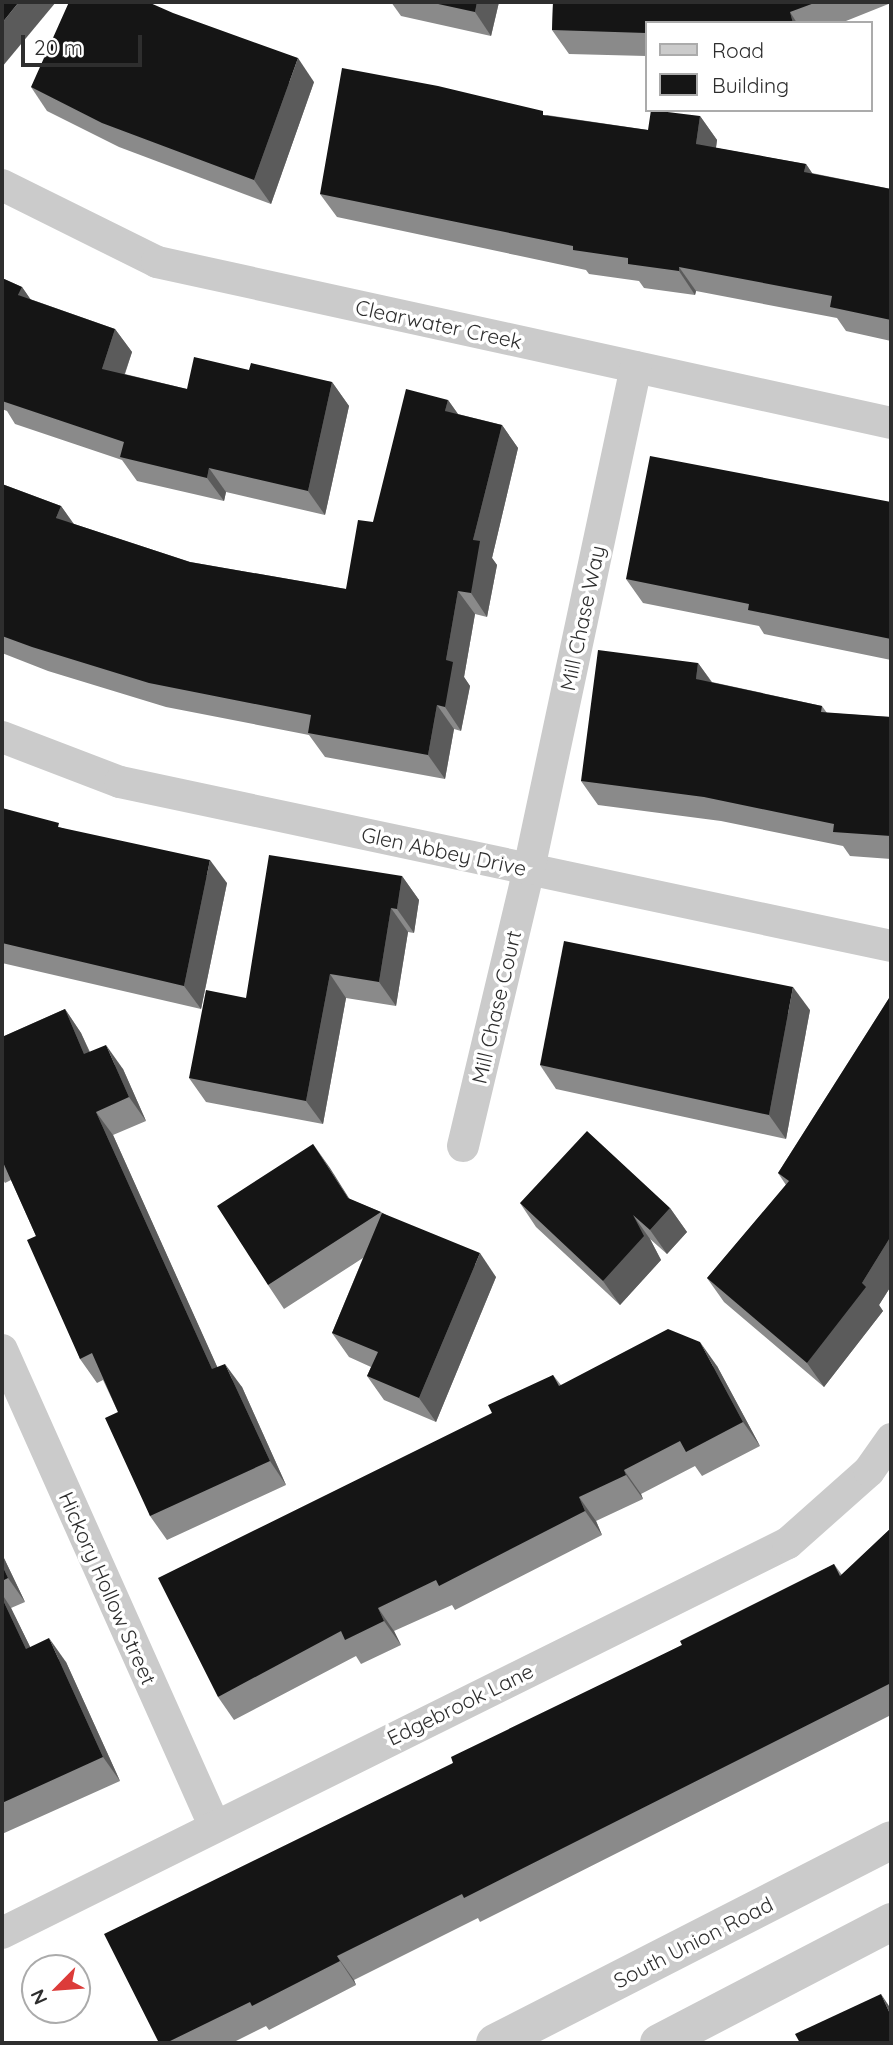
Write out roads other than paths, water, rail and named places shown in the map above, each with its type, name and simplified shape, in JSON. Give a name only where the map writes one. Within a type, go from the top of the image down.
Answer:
[{"type":"street","name":"Clearwater Creek","points":[[2,185],[157,262],[891,422]]},
{"type":"street","name":"Mill Chase Way","points":[[529,869],[636,367]]},
{"type":"street","name":"Glen Abbey Drive","points":[[2,737],[120,782],[891,946]]},
{"type":"street","name":"Mill Chase Court","points":[[463,1146],[529,869]]},
{"type":"street","name":"Hickory Hollow Street","points":[[2,1350],[214,1825]]},
{"type":"street","name":"Edgebrook Lane","points":[[2,1933],[214,1825],[788,1543],[869,1471],[891,1439]]},
{"type":"street","name":"South Union Road","points":[[495,2043],[891,1840]]},
{"type":"street","points":[[659,2043],[891,1922]]}]
